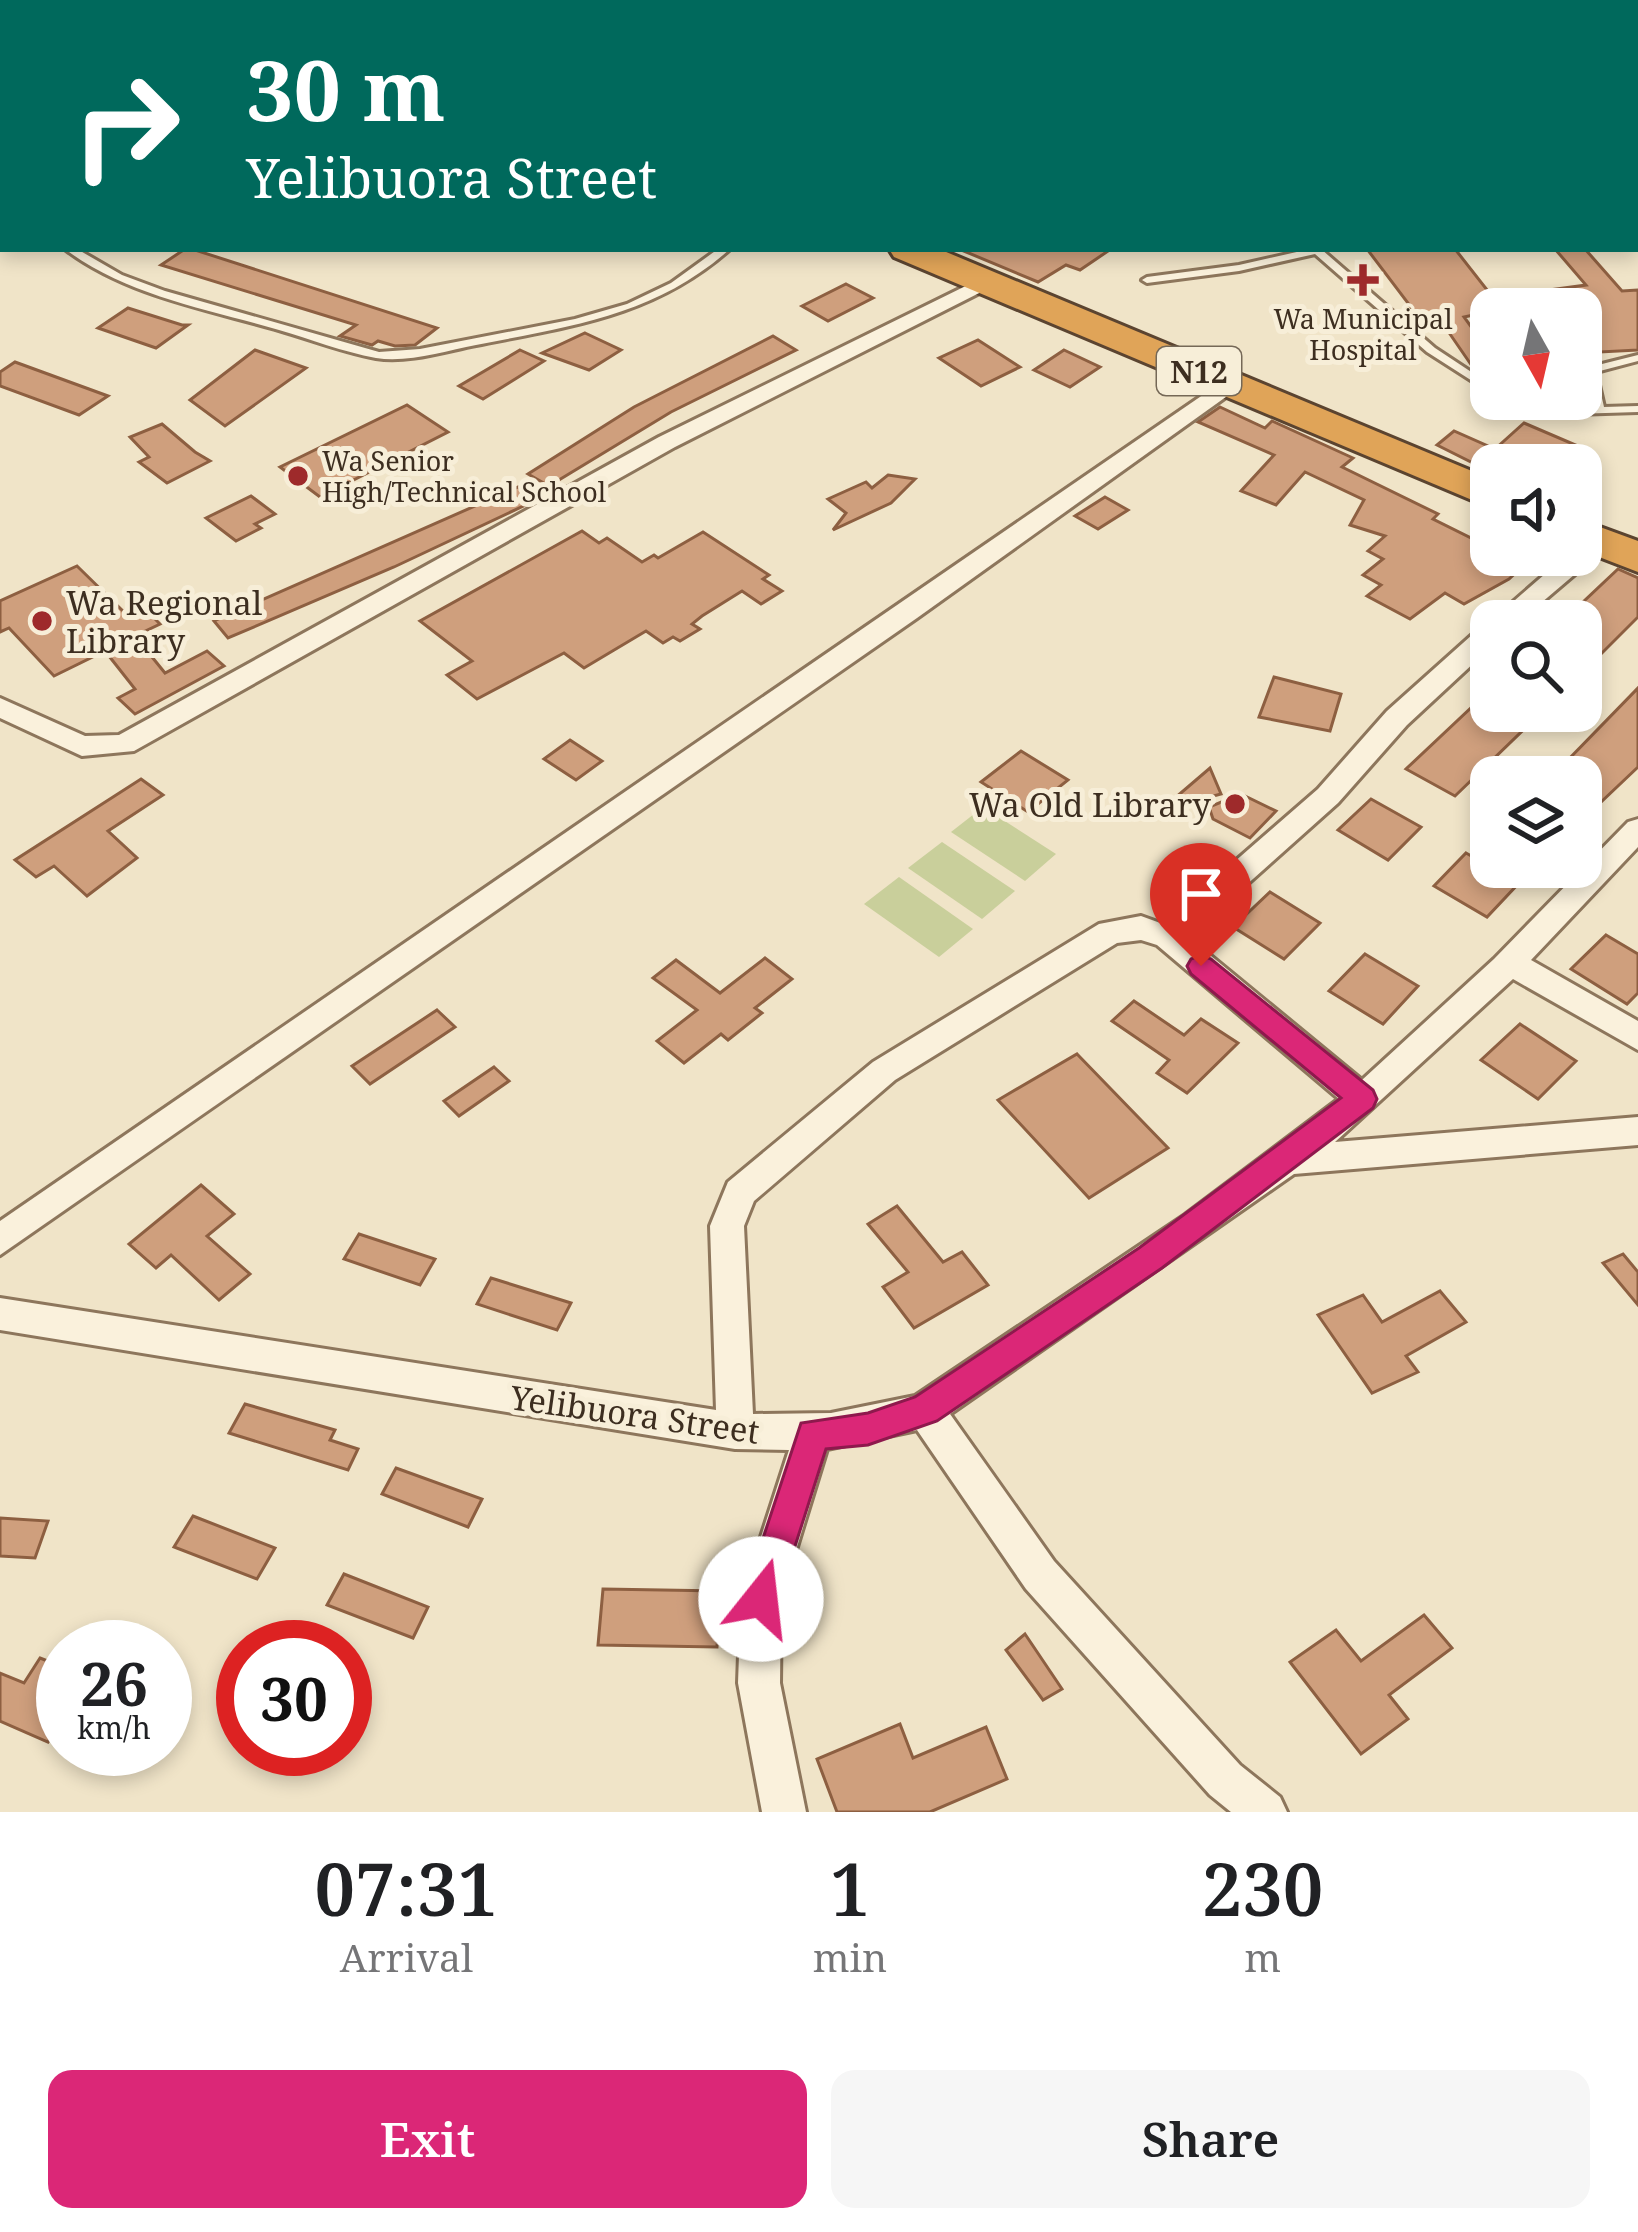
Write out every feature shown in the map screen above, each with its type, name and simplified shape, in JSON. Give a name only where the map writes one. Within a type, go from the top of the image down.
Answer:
[{"type":"highway","name":"N12","points":[[914,252],[1470,486]]},
{"type":"street","points":[[0,707],[82,746],[124,744],[667,442],[986,282]]},
{"type":"street","points":[[0,1240],[908,612],[1229,384]]},
{"type":"street","points":[[1532,600],[1606,544]]},
{"type":"street","points":[[1168,937],[1328,796],[1397,718],[1470,651]]},
{"type":"street","name":"Yelibuora Street","points":[[0,1314],[735,1431],[813,1434],[868,1429],[925,1410],[1288,1160],[1362,1099],[1508,961],[1638,829]]},
{"type":"street","points":[[735,1431],[727,1226],[740,1192],[884,1071],[1110,932],[1142,928],[1168,937],[1362,1099]]},
{"type":"street","points":[[1508,961],[1638,1037]]},
{"type":"street","points":[[1288,1160],[1638,1132]]},
{"type":"street","points":[[925,1410],[1040,1575],[1225,1780],[1265,1812]]},
{"type":"street","points":[[784,1812],[759,1683],[761,1599],[813,1434]]},
{"type":"lane","points":[[75,252],[118,277],[161,293],[379,355],[420,352],[577,322],[631,306],[675,285],[721,252]]},
{"type":"lane","points":[[1147,280],[1305,252]]},
{"type":"lane","points":[[1318,252],[1431,350],[1470,376]]},
{"type":"lane","points":[[1602,367],[1638,358]]},
{"type":"lane","points":[[1602,411],[1638,409]]},
{"type":"green space","points":[[983,807],[1056,854],[1025,881],[951,832]]},
{"type":"green space","points":[[942,842],[1015,891],[982,919],[908,868]]},
{"type":"green space","points":[[899,877],[973,929],[939,957],[864,904]]},
{"type":"building","points":[[180,252],[201,252],[437,328],[415,345],[378,341],[372,345],[340,336],[356,325],[161,265]]},
{"type":"building","points":[[966,252],[1107,252],[1080,270],[1066,265],[1038,282]]},
{"type":"building","points":[[1369,252],[1457,252],[1486,288],[1470,288],[1470,316],[1464,317],[1470,325],[1470,363],[1441,321],[1423,323]]},
{"type":"building","points":[[1558,252],[1588,252],[1622,291],[1638,290],[1638,350],[1602,352],[1602,288],[1563,288],[1586,285]]},
{"type":"building","points":[[846,284],[873,298],[828,321],[802,306]]},
{"type":"building","points":[[128,308],[188,325],[156,348],[98,328]]},
{"type":"building","points":[[585,333],[621,350],[589,370],[542,353]]},
{"type":"building","points":[[773,336],[796,350],[671,412],[549,486],[528,474],[634,407]]},
{"type":"building","points":[[978,340],[1020,367],[981,386],[939,358]]},
{"type":"building","points":[[255,350],[306,368],[225,426],[190,400]]},
{"type":"building","points":[[520,350],[544,361],[483,399],[459,386]]},
{"type":"building","points":[[1064,350],[1100,367],[1070,387],[1034,370]]},
{"type":"building","points":[[15,362],[108,396],[79,415],[0,386],[0,372]]},
{"type":"building","points":[[407,405],[448,432],[320,497],[280,467]]},
{"type":"building","points":[[1220,407],[1265,428],[1272,421],[1353,458],[1342,467],[1438,514],[1433,519],[1470,538],[1470,576],[1512,576],[1464,604],[1445,593],[1410,619],[1367,596],[1381,585],[1363,575],[1383,559],[1368,551],[1385,536],[1350,525],[1364,500],[1305,472],[1276,505],[1241,491],[1274,455],[1198,422]]},
{"type":"building","points":[[1524,423],[1573,444],[1501,444]]},
{"type":"building","points":[[162,424],[210,461],[167,483],[139,462],[149,457],[130,437]]},
{"type":"building","points":[[1454,431],[1484,444],[1470,444],[1470,462],[1437,445]]},
{"type":"building","points":[[888,475],[915,479],[891,503],[833,530],[846,513],[828,499],[866,482],[872,488]]},
{"type":"building","points":[[518,487],[534,501],[394,567],[228,638],[214,621]]},
{"type":"building","points":[[251,496],[275,514],[236,541],[206,518]]},
{"type":"building","points":[[1105,497],[1128,510],[1098,529],[1075,516]]},
{"type":"building","points":[[582,531],[599,543],[607,538],[642,562],[703,532],[769,575],[763,579],[782,591],[761,604],[742,591],[692,624],[700,629],[680,641],[673,637],[663,643],[646,631],[584,668],[564,653],[477,699],[447,675],[472,661],[420,621]]},
{"type":"building","points":[[77,566],[125,613],[141,605],[160,624],[135,636],[165,673],[207,651],[224,666],[135,714],[118,698],[135,689],[105,651],[54,676],[9,628],[0,632],[0,601]]},
{"type":"building","points":[[1618,569],[1638,578],[1638,617],[1602,653],[1602,600],[1585,600]]},
{"type":"building","points":[[1274,677],[1341,694],[1330,731],[1259,717]]},
{"type":"building","points":[[1638,688],[1638,767],[1602,801],[1602,756],[1572,756],[1595,732],[1602,732],[1602,725]]},
{"type":"building","points":[[1470,709],[1470,732],[1521,732],[1496,756],[1470,756],[1470,782],[1455,796],[1406,769]]},
{"type":"building","points":[[570,740],[602,761],[576,780],[544,759]]},
{"type":"building","points":[[1021,751],[1068,780],[1028,812],[981,782]]},
{"type":"building","points":[[1210,768],[1221,794],[1161,810]]},
{"type":"building","points":[[141,779],[163,795],[108,831],[137,858],[87,896],[54,866],[36,877],[15,860]]},
{"type":"building","points":[[1241,794],[1276,811],[1250,838],[1213,819],[1209,807]]},
{"type":"building","points":[[1371,799],[1421,827],[1388,860],[1338,830]]},
{"type":"building","points":[[1466,853],[1470,855],[1470,888],[1514,888],[1487,917],[1434,886]]},
{"type":"building","points":[[1270,892],[1320,923],[1284,959],[1233,927]]},
{"type":"building","points":[[1606,935],[1638,954],[1638,993],[1627,1004],[1571,969]]},
{"type":"building","points":[[1365,954],[1418,986],[1383,1024],[1329,991]]},
{"type":"building","points":[[765,958],[792,979],[755,1008],[762,1013],[728,1040],[721,1034],[684,1063],[657,1041],[697,1010],[653,978],[676,960],[720,993]]},
{"type":"building","points":[[1134,1001],[1184,1035],[1201,1019],[1238,1043],[1187,1093],[1157,1073],[1169,1060],[1112,1021]]},
{"type":"building","points":[[437,1010],[455,1027],[370,1084],[352,1066]]},
{"type":"building","points":[[1520,1024],[1576,1061],[1538,1099],[1481,1060]]},
{"type":"building","points":[[1077,1054],[1168,1148],[1089,1198],[998,1100]]},
{"type":"building","points":[[494,1067],[509,1081],[459,1116],[444,1101]]},
{"type":"building","points":[[201,1185],[234,1214],[207,1236],[250,1274],[219,1300],[171,1255],[156,1268],[129,1244]]},
{"type":"building","points":[[897,1206],[943,1262],[962,1252],[988,1285],[914,1328],[883,1287],[908,1272],[868,1224]]},
{"type":"building","points":[[359,1234],[435,1259],[420,1285],[344,1259]]},
{"type":"building","points":[[1623,1254],[1638,1272],[1638,1305],[1603,1263]]},
{"type":"building","points":[[491,1278],[571,1303],[557,1330],[477,1304]]},
{"type":"building","points":[[1440,1291],[1466,1322],[1406,1356],[1418,1372],[1372,1393],[1318,1315],[1363,1295],[1382,1322]]},
{"type":"building","points":[[245,1404],[335,1430],[330,1440],[358,1449],[348,1470],[229,1433]]},
{"type":"building","points":[[396,1468],[482,1499],[468,1527],[382,1494]]},
{"type":"building","points":[[193,1516],[275,1548],[257,1579],[174,1547]]},
{"type":"building","points":[[0,1518],[48,1521],[35,1558],[0,1556]]},
{"type":"building","points":[[344,1574],[428,1607],[413,1638],[327,1605]]},
{"type":"building","points":[[603,1589],[720,1591],[717,1647],[598,1645]]},
{"type":"building","points":[[1424,1615],[1452,1648],[1389,1695],[1408,1719],[1361,1754],[1290,1662],[1336,1630],[1361,1661]]},
{"type":"building","points":[[1025,1634],[1062,1689],[1043,1700],[1006,1650]]},
{"type":"building","points":[[36,1664],[36,1737],[0,1721],[0,1673],[24,1683]]},
{"type":"building","points":[[900,1724],[913,1758],[986,1727],[1007,1779],[930,1812],[837,1812],[817,1759]]},
{"type":"place","name":"Wa Municipal Hospital","points":[[1363,280]]},
{"type":"place","name":"Wa Senior High/Technical School","points":[[298,476]]},
{"type":"place","name":"Wa Regional Library","points":[[42,621]]},
{"type":"place","name":"Wa Old Library","points":[[1235,804]]},
{"type":"route","points":[[761,1599],[813,1434],[868,1429],[925,1410],[1151,1258],[1288,1160],[1362,1099],[1201,966]]}]
